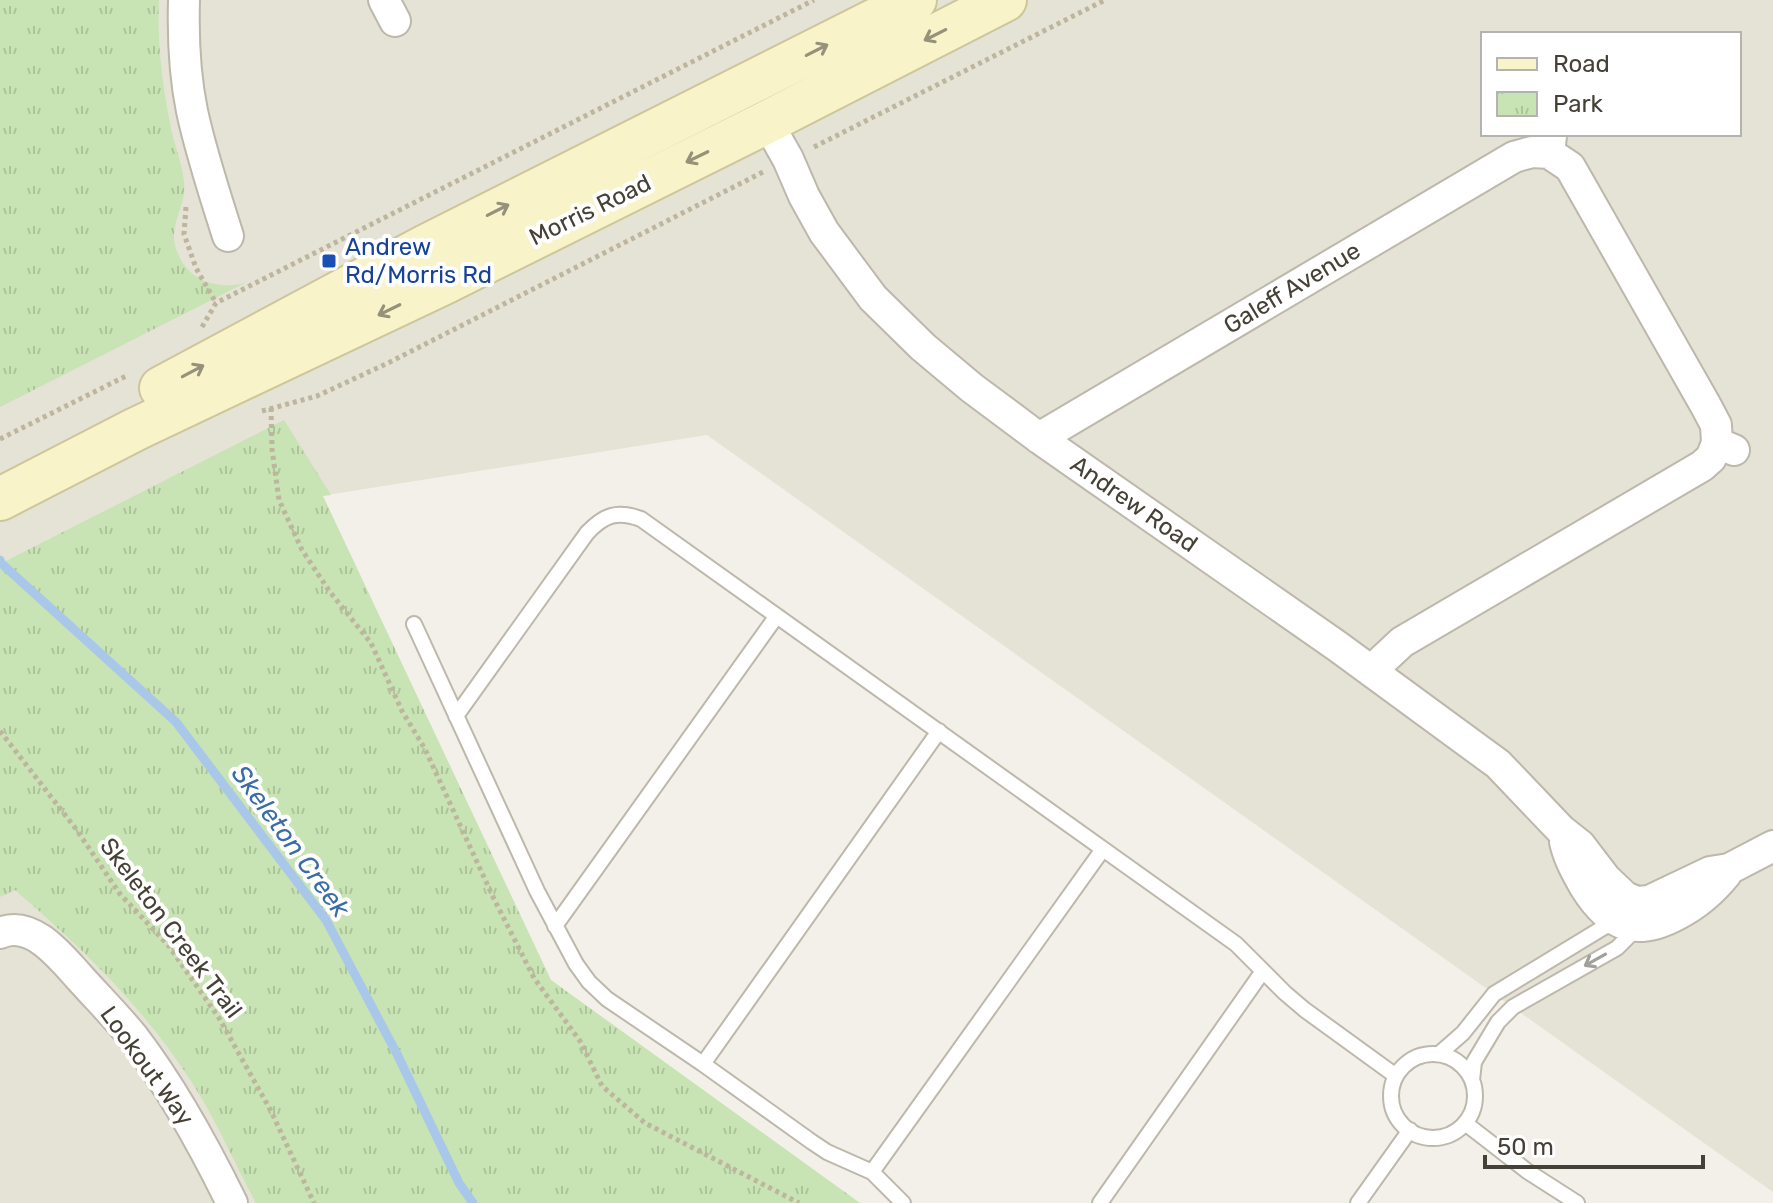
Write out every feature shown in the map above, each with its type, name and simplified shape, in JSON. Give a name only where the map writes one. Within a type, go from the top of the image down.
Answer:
[{"type":"street","points":[[184,0],[185,52],[192,109],[228,236]]},
{"type":"street","name":"Morris Road","points":[[0,470],[127,398],[915,0]]},
{"type":"street","name":"Morris Road","points":[[0,499],[127,398],[444,283],[1005,0]]},
{"type":"street","points":[[748,85],[767,122]]},
{"type":"street","name":"Andrew Road","points":[[767,122],[824,232],[873,298],[923,347],[1039,438],[1498,764],[1561,830],[1580,845],[1606,879],[1625,897],[1629,916]]},
{"type":"street","name":"Galeff Avenue","points":[[1039,438],[1514,157],[1550,143],[1570,167],[1706,406],[1726,447],[1702,466],[1402,642],[1371,671]]},
{"type":"street","points":[[1629,916],[1649,901],[1710,872],[1770,855]]},
{"type":"street","name":"Lookout Way","points":[[0,933],[13,929],[22,931],[44,943],[117,1019],[172,1095],[212,1162],[232,1203]]},
{"type":"lane","points":[[456,716],[587,533],[605,518],[629,514],[641,519],[1236,944],[1305,1010],[1396,1076]]},
{"type":"lane","points":[[555,926],[776,617]]},
{"type":"lane","points":[[414,624],[555,926],[589,982],[607,999],[827,1152],[872,1172],[903,1203]]},
{"type":"lane","points":[[703,1064],[939,731]]},
{"type":"lane","points":[[872,1172],[1103,849]]},
{"type":"lane","points":[[1439,1054],[1463,1033],[1494,994],[1629,916],[1631,934],[1617,948],[1513,1007],[1498,1022],[1474,1062],[1472,1080],[1475,1102],[1465,1123],[1439,1137],[1424,1136],[1410,1130],[1399,1119],[1393,1106],[1392,1091],[1396,1076],[1421,1055],[1439,1054],[1455,1060],[1472,1080]]},
{"type":"lane","points":[[1100,1203],[1263,971]]},
{"type":"lane","points":[[1465,1123],[1527,1171],[1577,1203]]},
{"type":"lane","points":[[1358,1203],[1410,1130]]},
{"type":"path","points":[[196,336],[216,303],[814,0]]},
{"type":"path","points":[[257,412],[317,396],[388,363],[1105,0]]},
{"type":"path","points":[[0,439],[127,398]]},
{"type":"path","points":[[271,408],[272,449],[279,500],[302,550],[330,592],[371,643],[527,965],[580,1041],[602,1086],[645,1123],[799,1203]]},
{"type":"path","name":"Skeleton Creek Trail","points":[[0,731],[76,829],[120,894],[168,945],[219,1018],[271,1111],[314,1203]]},
{"type":"path","points":[[0,744],[7,741]]},
{"type":"shaded area","points":[[0,0],[1773,0],[1773,1192],[707,435],[48,539],[473,1203],[0,1203]]},
{"type":"green space","points":[[0,0],[159,0],[162,77],[184,182],[174,235],[178,254],[189,271],[206,281],[225,285],[245,283],[0,407]]},
{"type":"green space","points":[[284,420],[331,495],[323,496],[551,980],[860,1203],[256,1203],[193,1084],[154,1029],[88,957],[15,890],[0,897],[0,564]]},
{"type":"waterway","name":"Skeleton Creek","points":[[0,560],[176,722],[326,920],[397,1054],[459,1183],[473,1203]]},
{"type":"place","name":"Andrew Rd/Morris Rd","points":[[329,261]]}]
